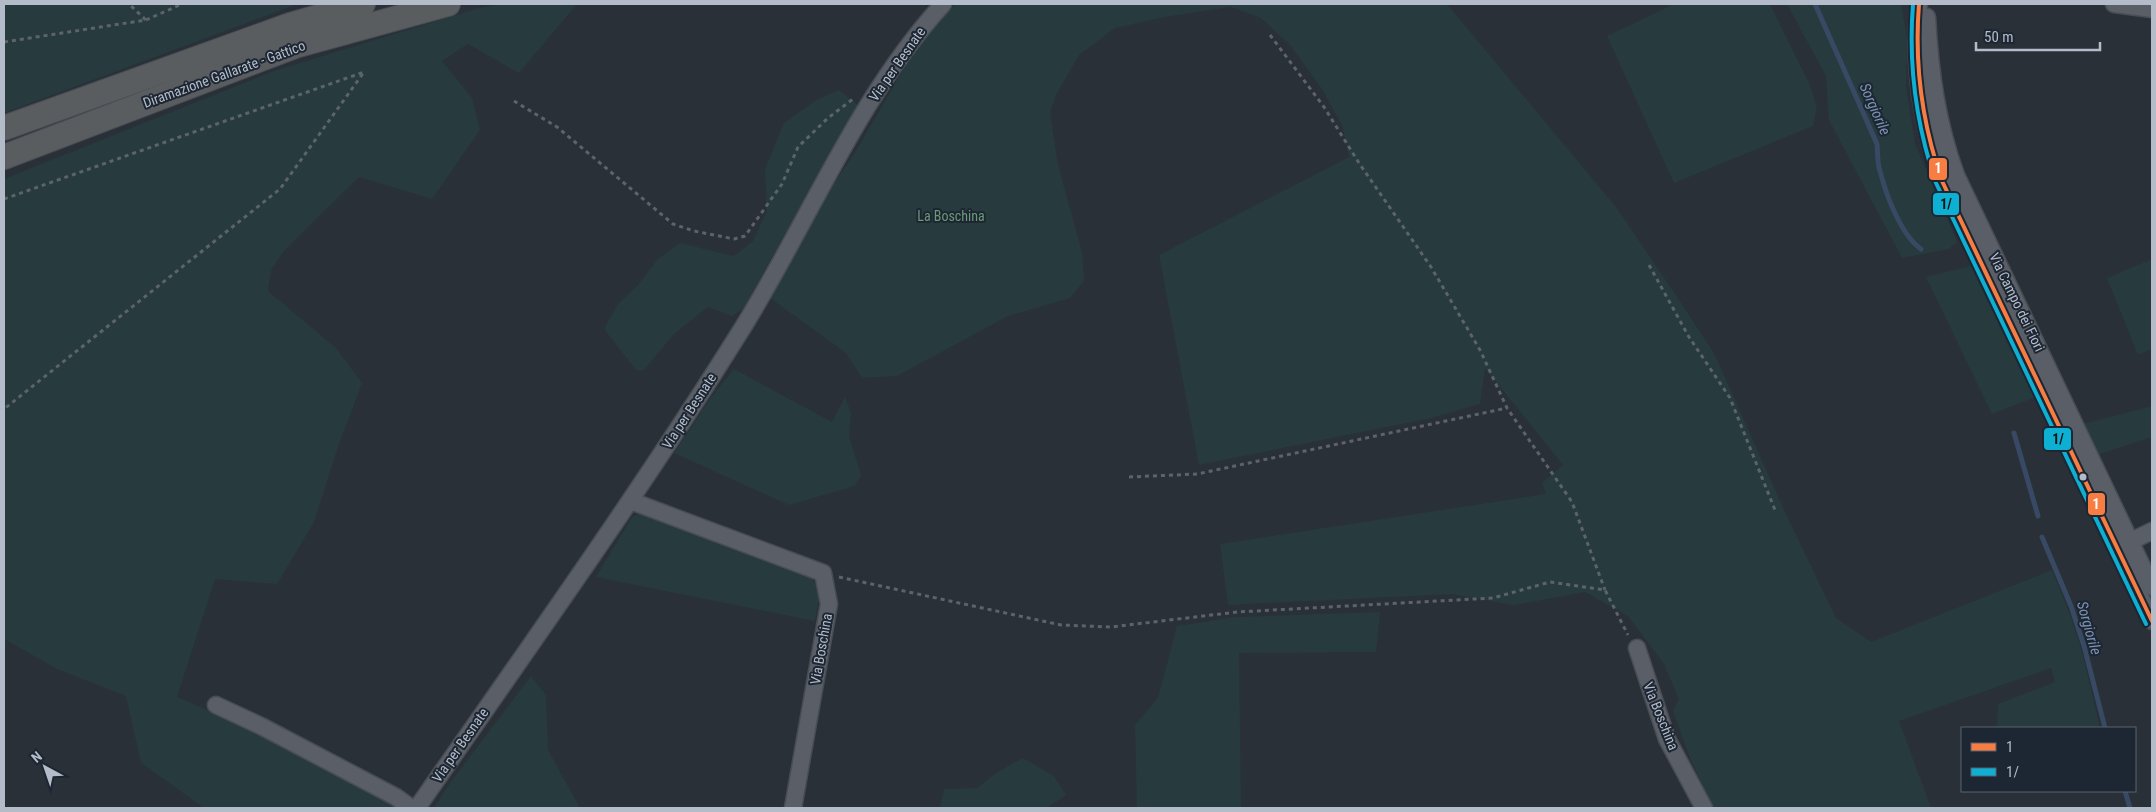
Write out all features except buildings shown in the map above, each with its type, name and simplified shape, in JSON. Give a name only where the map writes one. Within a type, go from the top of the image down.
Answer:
[{"type":"highway","name":"Diramazione Gallarate - Gattico","points":[[4,128],[290,25],[363,4]]},
{"type":"highway","name":"Diramazione Gallarate - Gattico","points":[[4,157],[295,46],[448,4]]},
{"type":"street","name":"Via per Besnate","points":[[416,808],[631,502],[742,330],[874,97],[923,26],[943,4]]},
{"type":"street","name":"Via Campo dei Fiori","points":[[1919,4],[1916,53],[1918,93],[1929,147],[1939,172],[2125,545],[2152,587]]},
{"type":"street","name":"Via Campo dei Fiori","points":[[1926,4],[1933,91],[1944,142],[1956,175],[2125,545],[2152,621]]},
{"type":"street","points":[[2114,4],[2152,9]]},
{"type":"street","points":[[631,502],[823,574]]},
{"type":"street","points":[[2125,545],[2152,531]]},
{"type":"street","name":"Via Boschina","points":[[793,808],[829,604],[823,574]]},
{"type":"street","name":"Via Boschina","points":[[1637,648],[1667,739],[1704,808]]},
{"type":"street","points":[[216,705],[396,797],[411,808]]},
{"type":"path","points":[[129,4],[146,20]]},
{"type":"path","points":[[4,42],[146,20],[182,4]]},
{"type":"path","points":[[1270,35],[1324,107],[1370,180],[1431,267],[1480,350],[1507,408],[1572,502],[1605,590],[1626,633],[1637,648]]},
{"type":"path","points":[[4,200],[364,72],[280,189],[4,409]]},
{"type":"path","points":[[514,101],[557,127],[673,224],[694,231],[734,239],[745,236],[782,184],[798,147],[842,106],[861,94],[874,97]]},
{"type":"path","points":[[1649,265],[1689,337],[1730,398],[1775,510]]},
{"type":"path","points":[[1129,477],[1197,474],[1507,408]]},
{"type":"path","points":[[823,574],[1061,624],[1111,627],[1237,612],[1493,598],[1550,582],[1605,590]]},
{"type":"green space","points":[[4,4],[298,4],[4,113]]},
{"type":"green space","points":[[501,4],[577,4],[519,73],[468,44],[442,61],[472,98],[480,130],[432,199],[359,177],[284,251],[271,270],[268,291],[336,348],[362,383],[339,444],[314,522],[277,584],[215,579],[177,697],[362,777],[398,808],[204,808],[141,763],[126,696],[57,669],[4,639],[4,179],[274,71],[479,8]]},
{"type":"green space","name":"La Boschina","points":[[955,4],[1447,4],[1616,207],[1714,353],[1785,512],[1836,618],[1871,642],[2052,570],[2071,617],[2083,655],[2100,727],[1997,727],[1998,704],[2055,682],[2051,668],[1899,721],[1931,808],[1713,808],[1690,758],[1673,711],[1679,699],[1664,664],[1628,616],[1585,592],[1514,605],[1451,594],[1228,605],[1220,544],[1546,494],[1542,483],[1563,465],[1485,368],[1480,404],[1431,418],[1199,465],[1159,255],[1349,157],[1342,125],[1322,89],[1290,45],[1261,18],[1231,7],[1164,17],[1115,28],[1079,55],[1057,93],[1050,112],[1058,165],[1082,252],[1084,281],[1070,298],[1008,316],[897,376],[862,378],[846,353],[770,298],[831,188],[856,151],[914,51]]},
{"type":"green space","points":[[1669,4],[1770,4],[1808,81],[1817,106],[1813,126],[1674,183],[1607,36],[1670,6]]},
{"type":"green space","points":[[1787,4],[1901,4],[1907,38],[1906,87],[1915,144],[1957,242],[1949,249],[1902,258],[1829,120],[1826,76]]},
{"type":"green space","points":[[839,90],[858,105],[743,309],[732,316],[708,307],[674,334],[644,370],[636,370],[604,329],[618,304],[637,286],[658,259],[680,243],[734,256],[753,241],[767,211],[765,169],[784,123],[816,100]]},
{"type":"green space","points":[[2152,259],[2152,349],[2138,355],[2107,278]]},
{"type":"green space","points":[[1971,266],[2035,397],[1992,414],[1926,277]]},
{"type":"green space","points":[[734,369],[832,422],[845,397],[851,413],[849,436],[861,475],[855,486],[789,505],[674,453],[712,396]]},
{"type":"green space","points":[[2152,406],[2152,437],[2097,455],[2083,424]]},
{"type":"green space","points":[[644,512],[803,571],[810,577],[817,588],[818,599],[815,621],[596,577],[632,517]]},
{"type":"green space","points":[[1380,612],[1376,652],[1239,653],[1241,808],[1137,808],[1135,725],[1158,698],[1177,626],[1236,617]]},
{"type":"green space","points":[[531,676],[546,695],[548,750],[580,808],[434,808],[450,783]]},
{"type":"green space","points":[[1023,758],[1054,776],[1066,795],[1047,808],[940,808],[944,789],[977,788],[996,773]]},
{"type":"waterway","name":"Sorgiorile","points":[[1815,4],[1877,144],[1879,168],[1890,203],[1907,234],[1921,249]]},
{"type":"waterway","name":"Sorgiorile","points":[[2014,433],[2038,516]]},
{"type":"waterway","name":"Sorgiorile","points":[[2042,537],[2071,606],[2084,646],[2105,727]]},
{"type":"waterway","name":"Sorgiorile","points":[[2125,792],[2130,808]]},
{"type":"transit line","name":"1/","points":[[1913,4],[1912,50],[1915,95],[1923,139],[1936,183],[2146,624]]},
{"type":"transit line","name":"1","points":[[1919,4],[1918,50],[1921,94],[1929,138],[1942,181],[2152,621]]}]
